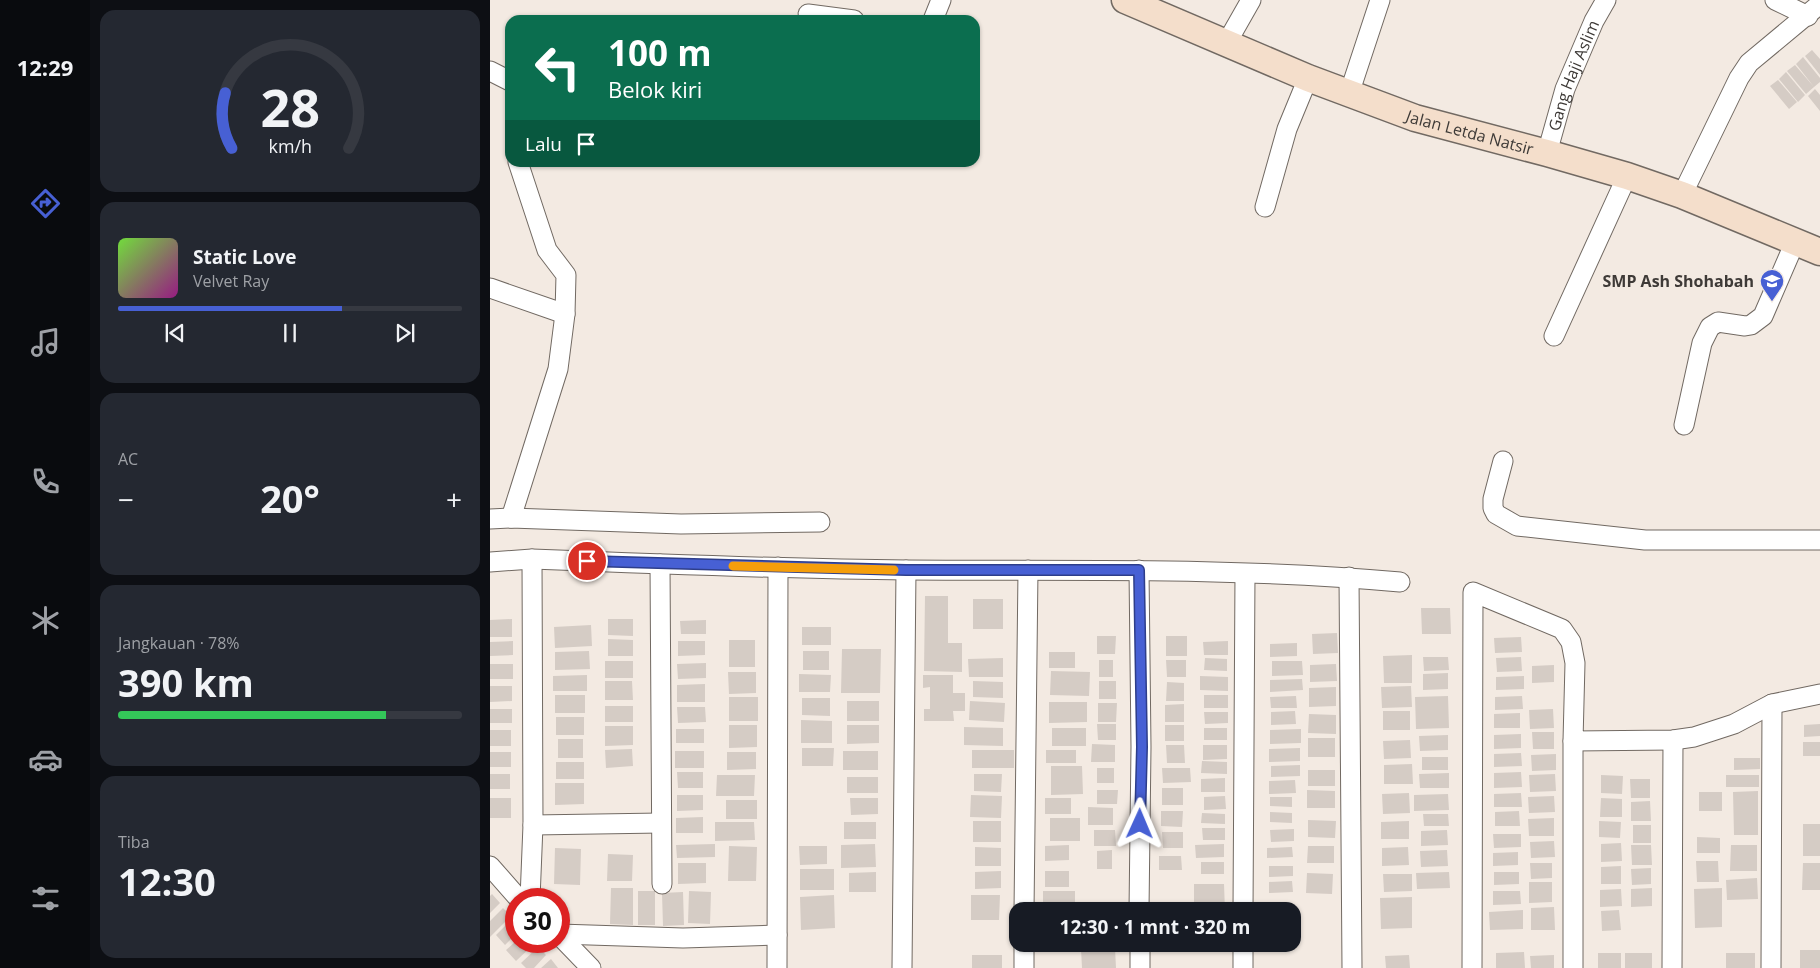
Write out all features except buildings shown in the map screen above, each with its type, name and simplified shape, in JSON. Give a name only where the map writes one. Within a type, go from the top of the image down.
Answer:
[{"type":"main road","name":"Jalan Letda Natsir","points":[[1125,0],[1308,78],[1414,118],[1626,176],[1682,195],[1820,252]]},
{"type":"street","points":[[934,15],[941,0]]},
{"type":"street","points":[[1226,44],[1252,0]]},
{"type":"street","points":[[1350,94],[1380,0]]},
{"type":"street","name":"Gang Haji Aslim","points":[[1547,153],[1565,89],[1594,21],[1606,0]]},
{"type":"street","points":[[1775,0],[1814,10]]},
{"type":"street","points":[[1682,195],[1739,78],[1750,63],[1814,10]]},
{"type":"street","points":[[808,14],[816,15]]},
{"type":"street","points":[[490,71],[505,78]]},
{"type":"street","points":[[1265,207],[1287,129],[1308,78]]},
{"type":"street","points":[[511,518],[558,369],[565,314],[566,275],[547,250],[520,167]]},
{"type":"street","points":[[1554,336],[1626,176]]},
{"type":"street","points":[[1684,426],[1702,342],[1710,327],[1718,322],[1745,326],[1751,325],[1763,316],[1795,242]]},
{"type":"street","points":[[490,288],[565,314]]},
{"type":"street","points":[[1503,461],[1493,499],[1493,508],[1496,514],[1517,526],[1645,540],[1820,540]]},
{"type":"street","points":[[490,520],[511,518],[681,524],[820,522]]},
{"type":"street","points":[[490,562],[532,559],[906,570],[1139,570],[1349,577],[1400,582]]},
{"type":"street","points":[[530,888],[533,825],[532,559]]},
{"type":"street","points":[[660,564],[662,884]]},
{"type":"street","points":[[777,968],[778,567]]},
{"type":"street","points":[[902,968],[906,570]]},
{"type":"street","points":[[1024,902],[1028,570]]},
{"type":"street","points":[[1139,570],[1142,747],[1139,902]]},
{"type":"street","points":[[1243,902],[1245,574]]},
{"type":"street","points":[[1349,577],[1352,968]]},
{"type":"street","points":[[1472,968],[1473,592],[1562,629],[1571,642],[1575,663],[1573,968]]},
{"type":"street","points":[[1573,741],[1673,740],[1694,737],[1734,724],[1772,704],[1820,694]]},
{"type":"street","points":[[1771,968],[1772,704]]},
{"type":"street","points":[[1672,968],[1673,740]]},
{"type":"street","points":[[533,825],[661,822]]},
{"type":"street","points":[[490,866],[509,888]]},
{"type":"street","points":[[570,934],[683,938],[777,935]]},
{"type":"street","points":[[570,946],[591,968]]},
{"type":"street","points":[[1024,952],[1024,968]]},
{"type":"street","points":[[1140,952],[1140,968]]},
{"type":"street","points":[[1243,952],[1243,968]]},
{"type":"slow traffic","points":[[733,566],[894,570]]},
{"type":"place","name":"SMP Ash Shohabah","points":[[1772,302]]},
{"type":"route","points":[[587,561],[906,570],[1139,570],[1142,747],[1140,824]]}]
